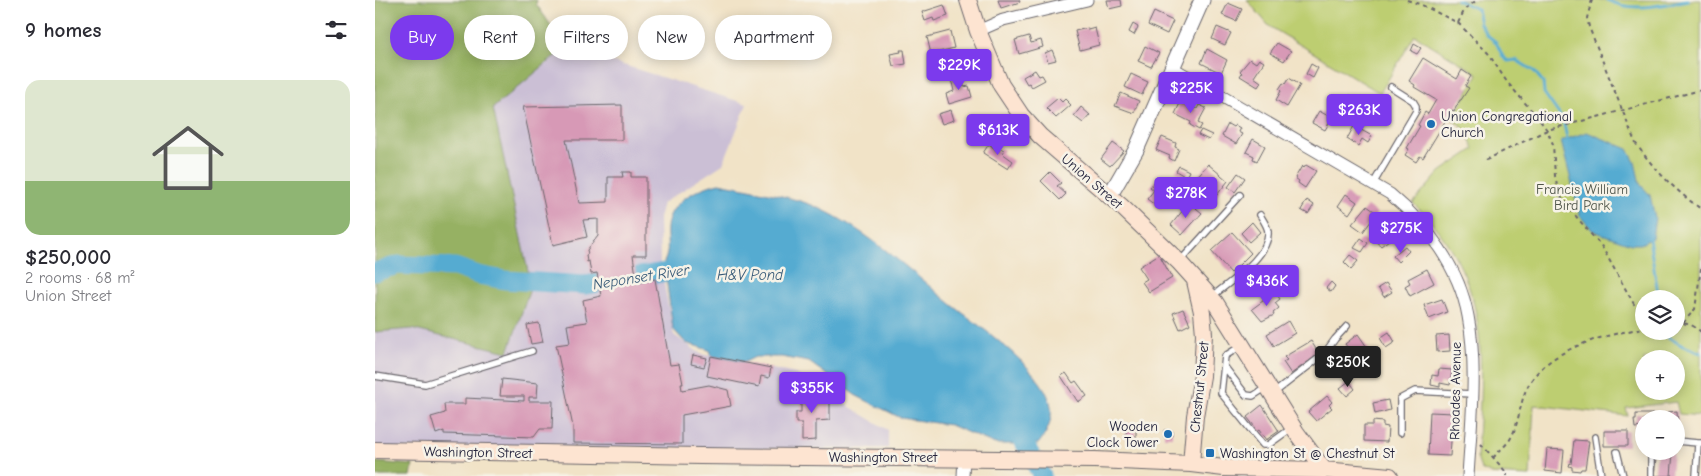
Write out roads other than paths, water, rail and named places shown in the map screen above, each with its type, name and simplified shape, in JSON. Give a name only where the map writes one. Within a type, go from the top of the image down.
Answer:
[{"type":"main road","name":"Union Street","points":[[968,0],[978,31],[1001,85],[1021,115],[1040,136],[1109,195],[1179,262],[1211,298],[1243,345],[1293,427],[1326,473]]},
{"type":"main road","name":"Chestnut Street","points":[[1191,464],[1195,416],[1202,376],[1204,334],[1202,312],[1195,281]]},
{"type":"main road","name":"Washington Street","points":[[375,450],[795,457],[964,457],[1191,464],[1226,472],[1390,476]]},
{"type":"street","points":[[978,31],[1003,20],[1087,0]]},
{"type":"street","points":[[1109,195],[1136,150],[1202,0]]},
{"type":"street","name":"Rhoades Avenue","points":[[1173,68],[1390,194],[1417,218],[1441,251],[1455,276],[1468,315],[1472,344],[1472,394],[1468,476]]},
{"type":"street","points":[[963,476],[964,457]]},
{"type":"lane","points":[[1373,184],[1416,111],[1417,106],[1413,101],[1391,87]]},
{"type":"lane","points":[[1179,262],[1240,195]]},
{"type":"lane","points":[[1211,298],[1256,259],[1267,241],[1268,231],[1260,214]]},
{"type":"lane","points":[[1224,366],[1246,395],[1253,396],[1270,390],[1324,354],[1347,326]]},
{"type":"lane","points":[[1243,345],[1225,356],[1221,393],[1263,445],[1268,445],[1293,427]]},
{"type":"lane","points":[[375,376],[425,384],[532,352]]},
{"type":"lane","points":[[1400,433],[1400,399],[1415,391],[1472,394]]},
{"type":"lane","points":[[1595,437],[1601,476]]},
{"type":"lane","points":[[1685,441],[1700,443],[1696,476]]},
{"type":"lane","points":[[1617,452],[1623,476]]},
{"type":"lane","points":[[1651,460],[1651,476]]},
{"type":"water","points":[[1587,132],[1628,149],[1635,162],[1640,184],[1650,195],[1655,218],[1652,238],[1641,244],[1631,244],[1593,231],[1580,216],[1561,141]]},
{"type":"water","name":"H&V Pond","points":[[719,183],[790,198],[831,214],[885,250],[1008,348],[1035,375],[1050,402],[1051,414],[1049,424],[1045,435],[1038,444],[995,444],[950,425],[901,418],[855,395],[809,362],[782,357],[755,357],[745,362],[711,356],[709,350],[686,343],[673,329],[664,262],[667,250],[667,228],[669,219],[678,204],[702,188]]},
{"type":"waterway","points":[[1457,0],[1477,9],[1480,24],[1487,35],[1496,42],[1503,57],[1508,61],[1516,60],[1534,71],[1543,82],[1544,93],[1563,120],[1568,143]]},
{"type":"waterway","points":[[1607,0],[1616,4],[1636,7],[1657,6],[1688,0]]},
{"type":"waterway","points":[[1649,238],[1658,290]]},
{"type":"waterway","name":"Neponset River","points":[[375,272],[398,265],[455,267],[478,275],[505,280],[585,285],[691,268]]},
{"type":"waterway","points":[[1673,340],[1701,353]]},
{"type":"waterway","name":"Neponset River","points":[[1013,422],[1042,476]]},
{"type":"place","name":"Union Congregational Church","points":[[1431,124]]},
{"type":"place","name":"Wooden Clock Tower","points":[[1168,434]]},
{"type":"place","name":"Washington St @ Chestnut St","points":[[1210,453]]},
{"type":"park label","name":"Francis William Bird Park","points":[[1582,197]]}]
